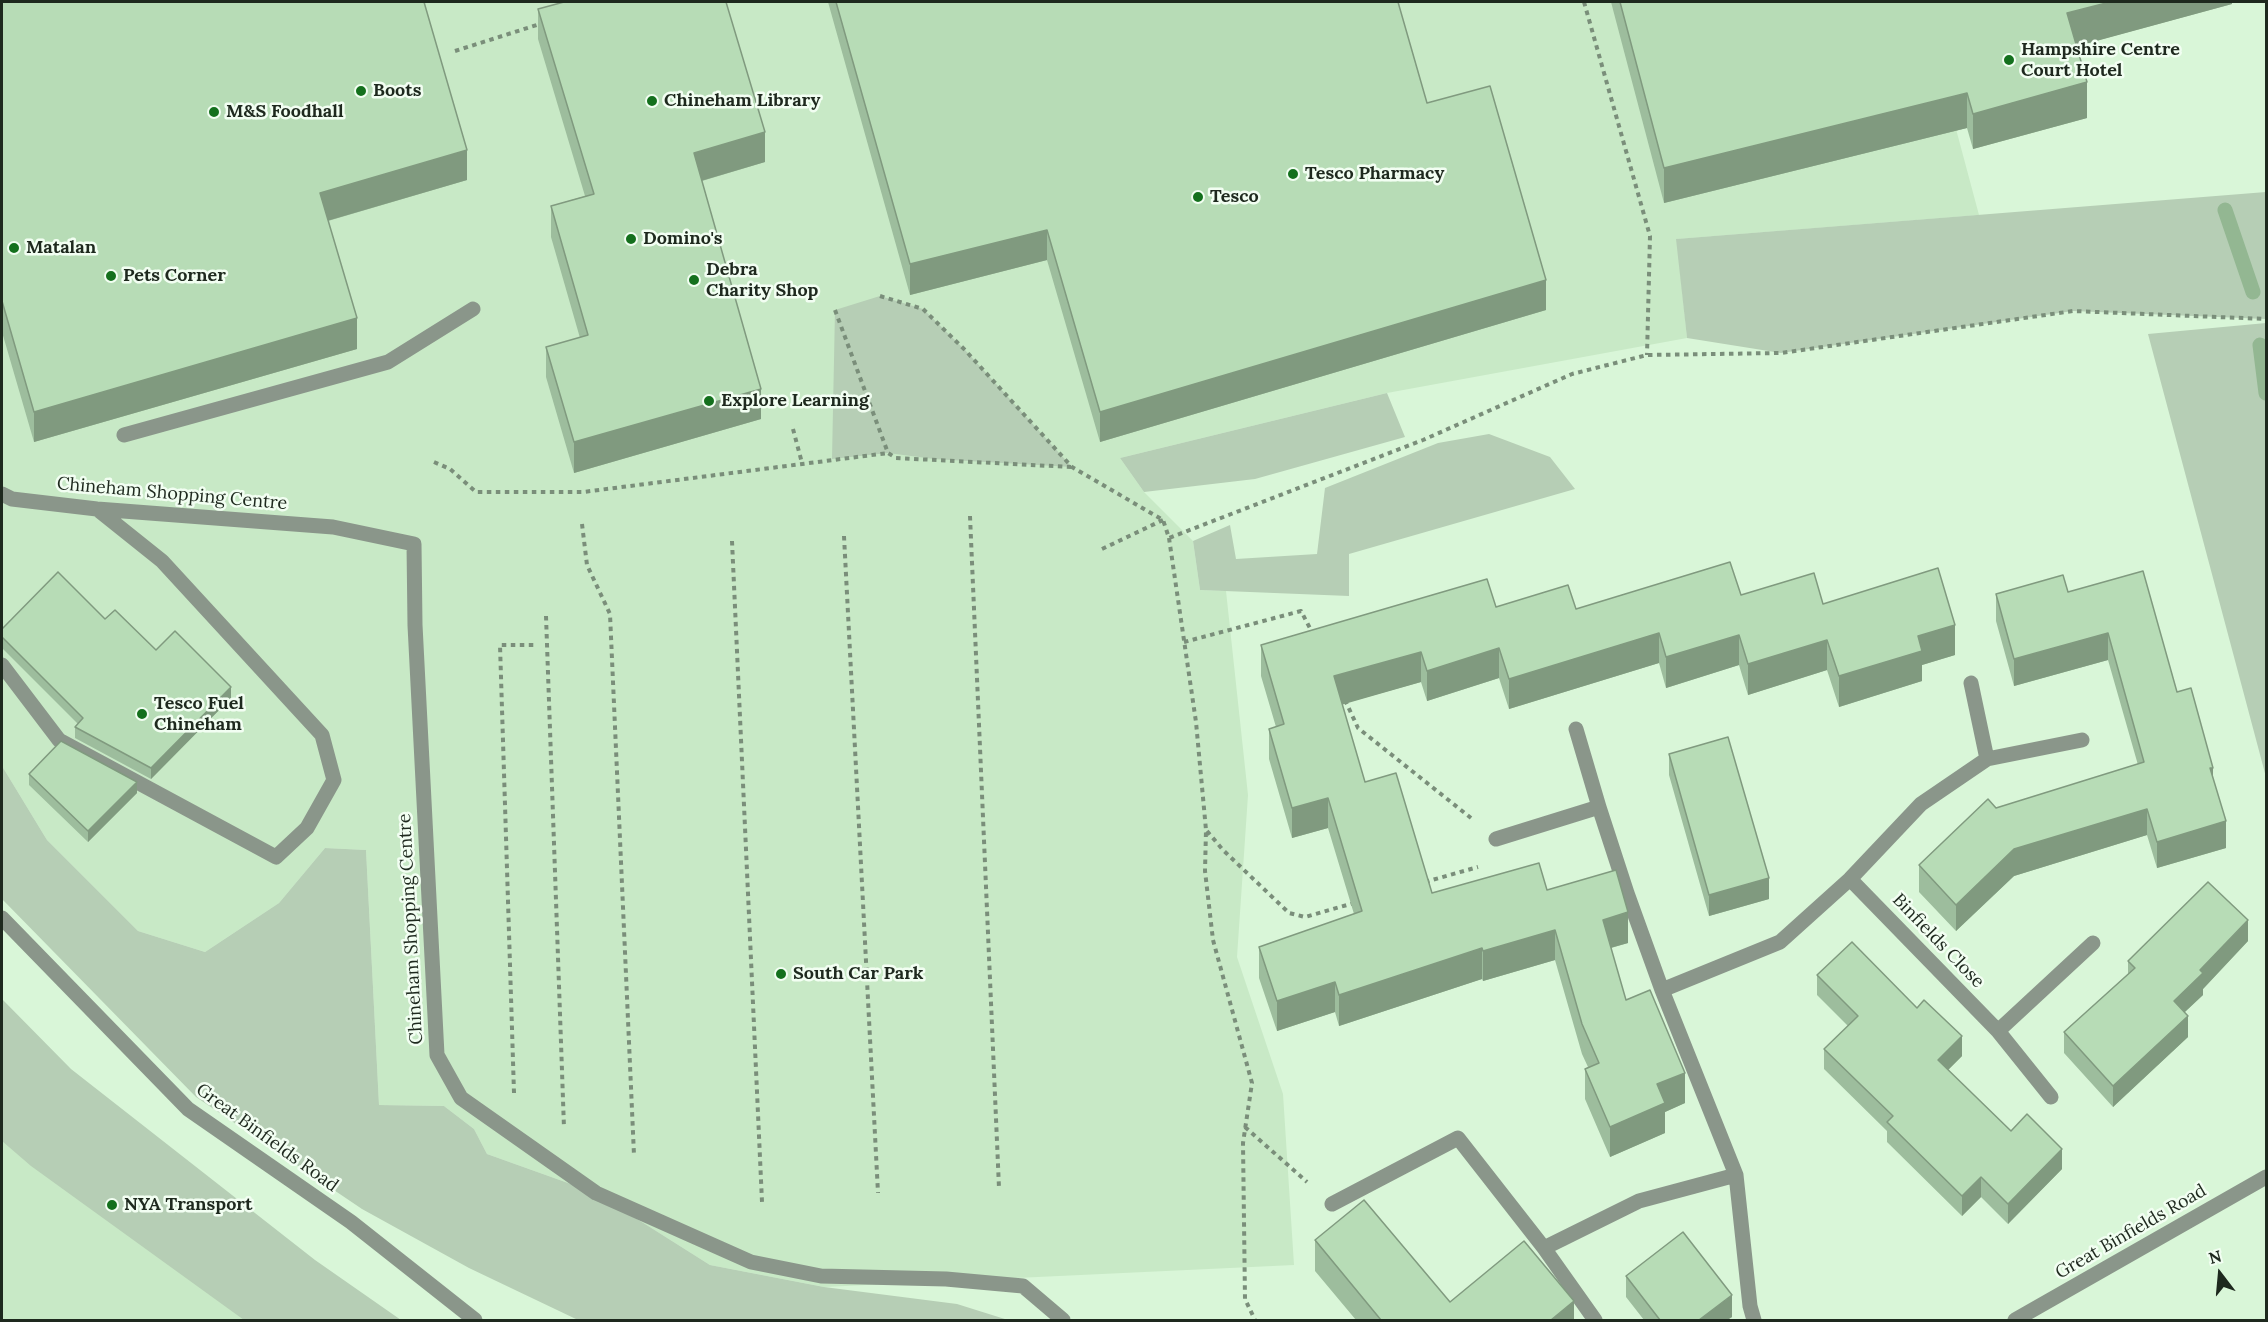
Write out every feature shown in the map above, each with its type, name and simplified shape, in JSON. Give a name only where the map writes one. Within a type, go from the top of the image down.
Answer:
[{"type":"street","points":[[124,435],[388,362],[473,309]]},
{"type":"street","name":"Chineham Shopping Centre","points":[[2,494],[12,499],[97,509],[333,527],[414,544],[415,625],[437,1055],[461,1098],[596,1193],[750,1262],[821,1276],[946,1279],[1023,1286],[1063,1320]]},
{"type":"street","points":[[2,665],[59,740],[276,857],[307,828],[334,780],[322,735],[162,561],[97,509]]},
{"type":"street","points":[[1971,682],[1987,759]]},
{"type":"street","points":[[1576,729],[1599,807],[1662,990],[1736,1175],[1750,1306],[1754,1320]]},
{"type":"street","points":[[1662,990],[1780,942],[1850,879],[1921,804],[1987,759],[2082,740]]},
{"type":"street","points":[[1496,839],[1599,807]]},
{"type":"street","name":"Binfields Close","points":[[1850,879],[1998,1031],[2051,1097]]},
{"type":"street","name":"Great Binfields Road","points":[[2,918],[188,1109],[351,1222],[475,1320]]},
{"type":"street","points":[[1998,1031],[2093,943]]},
{"type":"street","points":[[1332,1204],[1458,1138],[1544,1248],[1595,1320]]},
{"type":"street","points":[[1544,1248],[1639,1202],[1736,1175]]},
{"type":"street","name":"Great Binfields Road","points":[[2015,1320],[2266,1177]]},
{"type":"path","points":[[1584,2],[1650,236],[1647,355]]},
{"type":"path","points":[[455,51],[552,20]]},
{"type":"path","points":[[880,296],[923,309],[965,350],[1072,466],[1163,520],[1168,538],[1196,722],[1206,830],[1205,871],[1213,940],[1251,1083],[1243,1143],[1245,1299],[1255,1320]]},
{"type":"path","points":[[836,310],[888,453],[896,458],[1072,466]]},
{"type":"path","points":[[1168,538],[1423,440],[1572,374],[1647,355],[1781,353],[2073,311],[2266,319]]},
{"type":"path","points":[[793,429],[802,463]]},
{"type":"path","points":[[434,462],[450,469],[476,492],[583,492],[888,453]]},
{"type":"path","points":[[970,516],[999,1188]]},
{"type":"path","points":[[1102,549],[1163,520]]},
{"type":"path","points":[[582,524],[587,565],[610,614],[634,1155]]},
{"type":"path","points":[[844,536],[878,1193]]},
{"type":"path","points":[[732,542],[762,1202]]},
{"type":"path","points":[[1184,642],[1302,611],[1317,643]]},
{"type":"path","points":[[546,616],[564,1129]]},
{"type":"path","points":[[515,1136],[500,645],[537,645]]},
{"type":"path","points":[[1343,696],[1358,728],[1496,839]]},
{"type":"path","points":[[1206,830],[1223,850],[1289,913],[1305,917],[1360,901]]},
{"type":"path","points":[[1415,885],[1481,866]]},
{"type":"path","points":[[1245,1127],[1332,1204]]},
{"type":"shaded area","points":[[2,2],[1922,2],[1979,215],[1677,239],[1687,338],[1387,393],[1120,458],[1144,492],[1193,541],[1200,590],[1226,591],[1248,795],[1237,957],[1283,1094],[1294,1265],[824,1287],[710,1265],[596,1193],[487,1154],[474,1129],[444,1106],[379,1105],[366,850],[325,848],[279,903],[205,952],[138,931],[47,840],[2,766]]},
{"type":"shaded area","points":[[2266,192],[2266,319],[2073,311],[1781,353],[1687,338],[1676,239]]},
{"type":"shaded area","points":[[880,296],[923,309],[965,350],[1072,467],[934,459],[888,453],[832,459],[835,310]]},
{"type":"shaded area","points":[[2266,323],[2266,777],[2148,334]]},
{"type":"shaded area","points":[[1387,393],[1405,437],[1255,479],[1144,492],[1120,458]]},
{"type":"shaded area","points":[[1489,434],[1550,457],[1575,489],[1349,554],[1349,596],[1200,590],[1193,541],[1230,525],[1236,559],[1317,554],[1325,488],[1438,443]]},
{"type":"shaded area","points":[[2,766],[47,840],[138,931],[205,952],[279,903],[325,848],[366,850],[379,1105],[444,1106],[474,1129],[487,1154],[596,1193],[710,1265],[824,1287],[957,1304],[1008,1320],[578,1320],[469,1268],[362,1209],[196,1097],[2,899]]},
{"type":"shaded area","name":"NYA Transport","points":[[2,999],[71,1069],[315,1260],[401,1320],[244,1320],[31,1166],[2,1141]]},
{"type":"shaded area","name":"NYA Transport","points":[[2,1013],[371,1320],[2,1320]]},
{"type":"building","points":[[2,2],[424,2],[467,150],[320,193],[357,318],[34,412],[2,301]]},
{"type":"building","points":[[564,2],[726,2],[765,132],[694,153],[761,389],[574,442],[546,347],[588,335],[551,206],[594,194],[538,9]]},
{"type":"building","name":"Tesco","points":[[836,2],[1398,2],[1427,103],[1490,86],[1546,280],[1100,412],[1047,230],[910,264]]},
{"type":"building","points":[[1620,2],[2110,2],[2067,13],[2087,82],[1973,114],[1967,93],[1664,168]]},
{"type":"building","points":[[1730,562],[1741,595],[1814,573],[1823,604],[1938,568],[1955,625],[1918,636],[1922,651],[1839,676],[1827,640],[1748,664],[1739,635],[1666,657],[1659,633],[1509,679],[1499,648],[1427,671],[1421,652],[1334,676],[1365,782],[1396,773],[1432,893],[1539,863],[1547,890],[1616,870],[1628,912],[1603,920],[1626,1000],[1650,990],[1685,1073],[1657,1084],[1665,1103],[1610,1127],[1585,1069],[1599,1063],[1582,1024],[1555,930],[1483,951],[1482,948],[1339,995],[1335,982],[1277,1001],[1259,947],[1362,911],[1328,798],[1292,808],[1269,729],[1284,724],[1261,645],[1487,579],[1496,607],[1568,585],[1576,609]]},
{"type":"building","points":[[2143,571],[2177,692],[2191,688],[2213,768],[2210,768],[2226,821],[2157,842],[2147,809],[2014,849],[1956,905],[1919,865],[1988,799],[1996,808],[2144,762],[2108,633],[2014,659],[1996,594],[2063,575],[2068,592]]},
{"type":"building","name":"Tesco Fuel Chineham","points":[[58,572],[105,619],[115,610],[156,650],[175,631],[231,687],[151,768],[75,727],[83,718],[2,637],[2,629]]},
{"type":"building","points":[[1728,737],[1769,878],[1709,895],[1669,754]]},
{"type":"building","points":[[61,741],[137,782],[88,831],[29,774]]},
{"type":"building","points":[[2208,882],[2248,920],[2200,970],[2203,973],[2174,1001],[2188,1016],[2113,1086],[2064,1032],[2135,968],[2128,961]]},
{"type":"building","points":[[1852,942],[1917,1008],[1924,1000],[1962,1036],[1938,1060],[2011,1131],[2027,1114],[2062,1149],[2008,1204],[1981,1177],[1962,1196],[1887,1122],[1893,1116],[1824,1049],[1858,1016],[1817,975]]},
{"type":"building","points":[[1364,1200],[1450,1302],[1524,1241],[1574,1301],[1551,1320],[1381,1320],[1315,1240]]},
{"type":"building","points":[[1683,1232],[1732,1295],[1699,1320],[1660,1320],[1626,1276]]},
{"type":"waterway","points":[[2225,210],[2253,292]]},
{"type":"waterway","points":[[2260,345],[2266,393]]},
{"type":"place","name":"Hampshire Centre Court Hotel","points":[[2009,60]]},
{"type":"place","name":"Boots","points":[[361,91]]},
{"type":"place","name":"Chineham Library","points":[[652,101]]},
{"type":"place","name":"M&S Foodhall","points":[[214,112]]},
{"type":"place","name":"Tesco Pharmacy","points":[[1293,174]]},
{"type":"place","name":"Tesco","points":[[1198,197]]},
{"type":"place","name":"Domino's","points":[[631,239]]},
{"type":"place","name":"Matalan","points":[[14,248]]},
{"type":"place","name":"Pets Corner","points":[[111,276]]},
{"type":"place","name":"Debra Charity Shop","points":[[694,280]]},
{"type":"place","name":"Explore Learning","points":[[709,401]]},
{"type":"place","name":"Tesco Fuel Chineham","points":[[142,714]]},
{"type":"place","name":"South Car Park","points":[[781,974]]},
{"type":"place","name":"NYA Transport","points":[[112,1205]]}]
